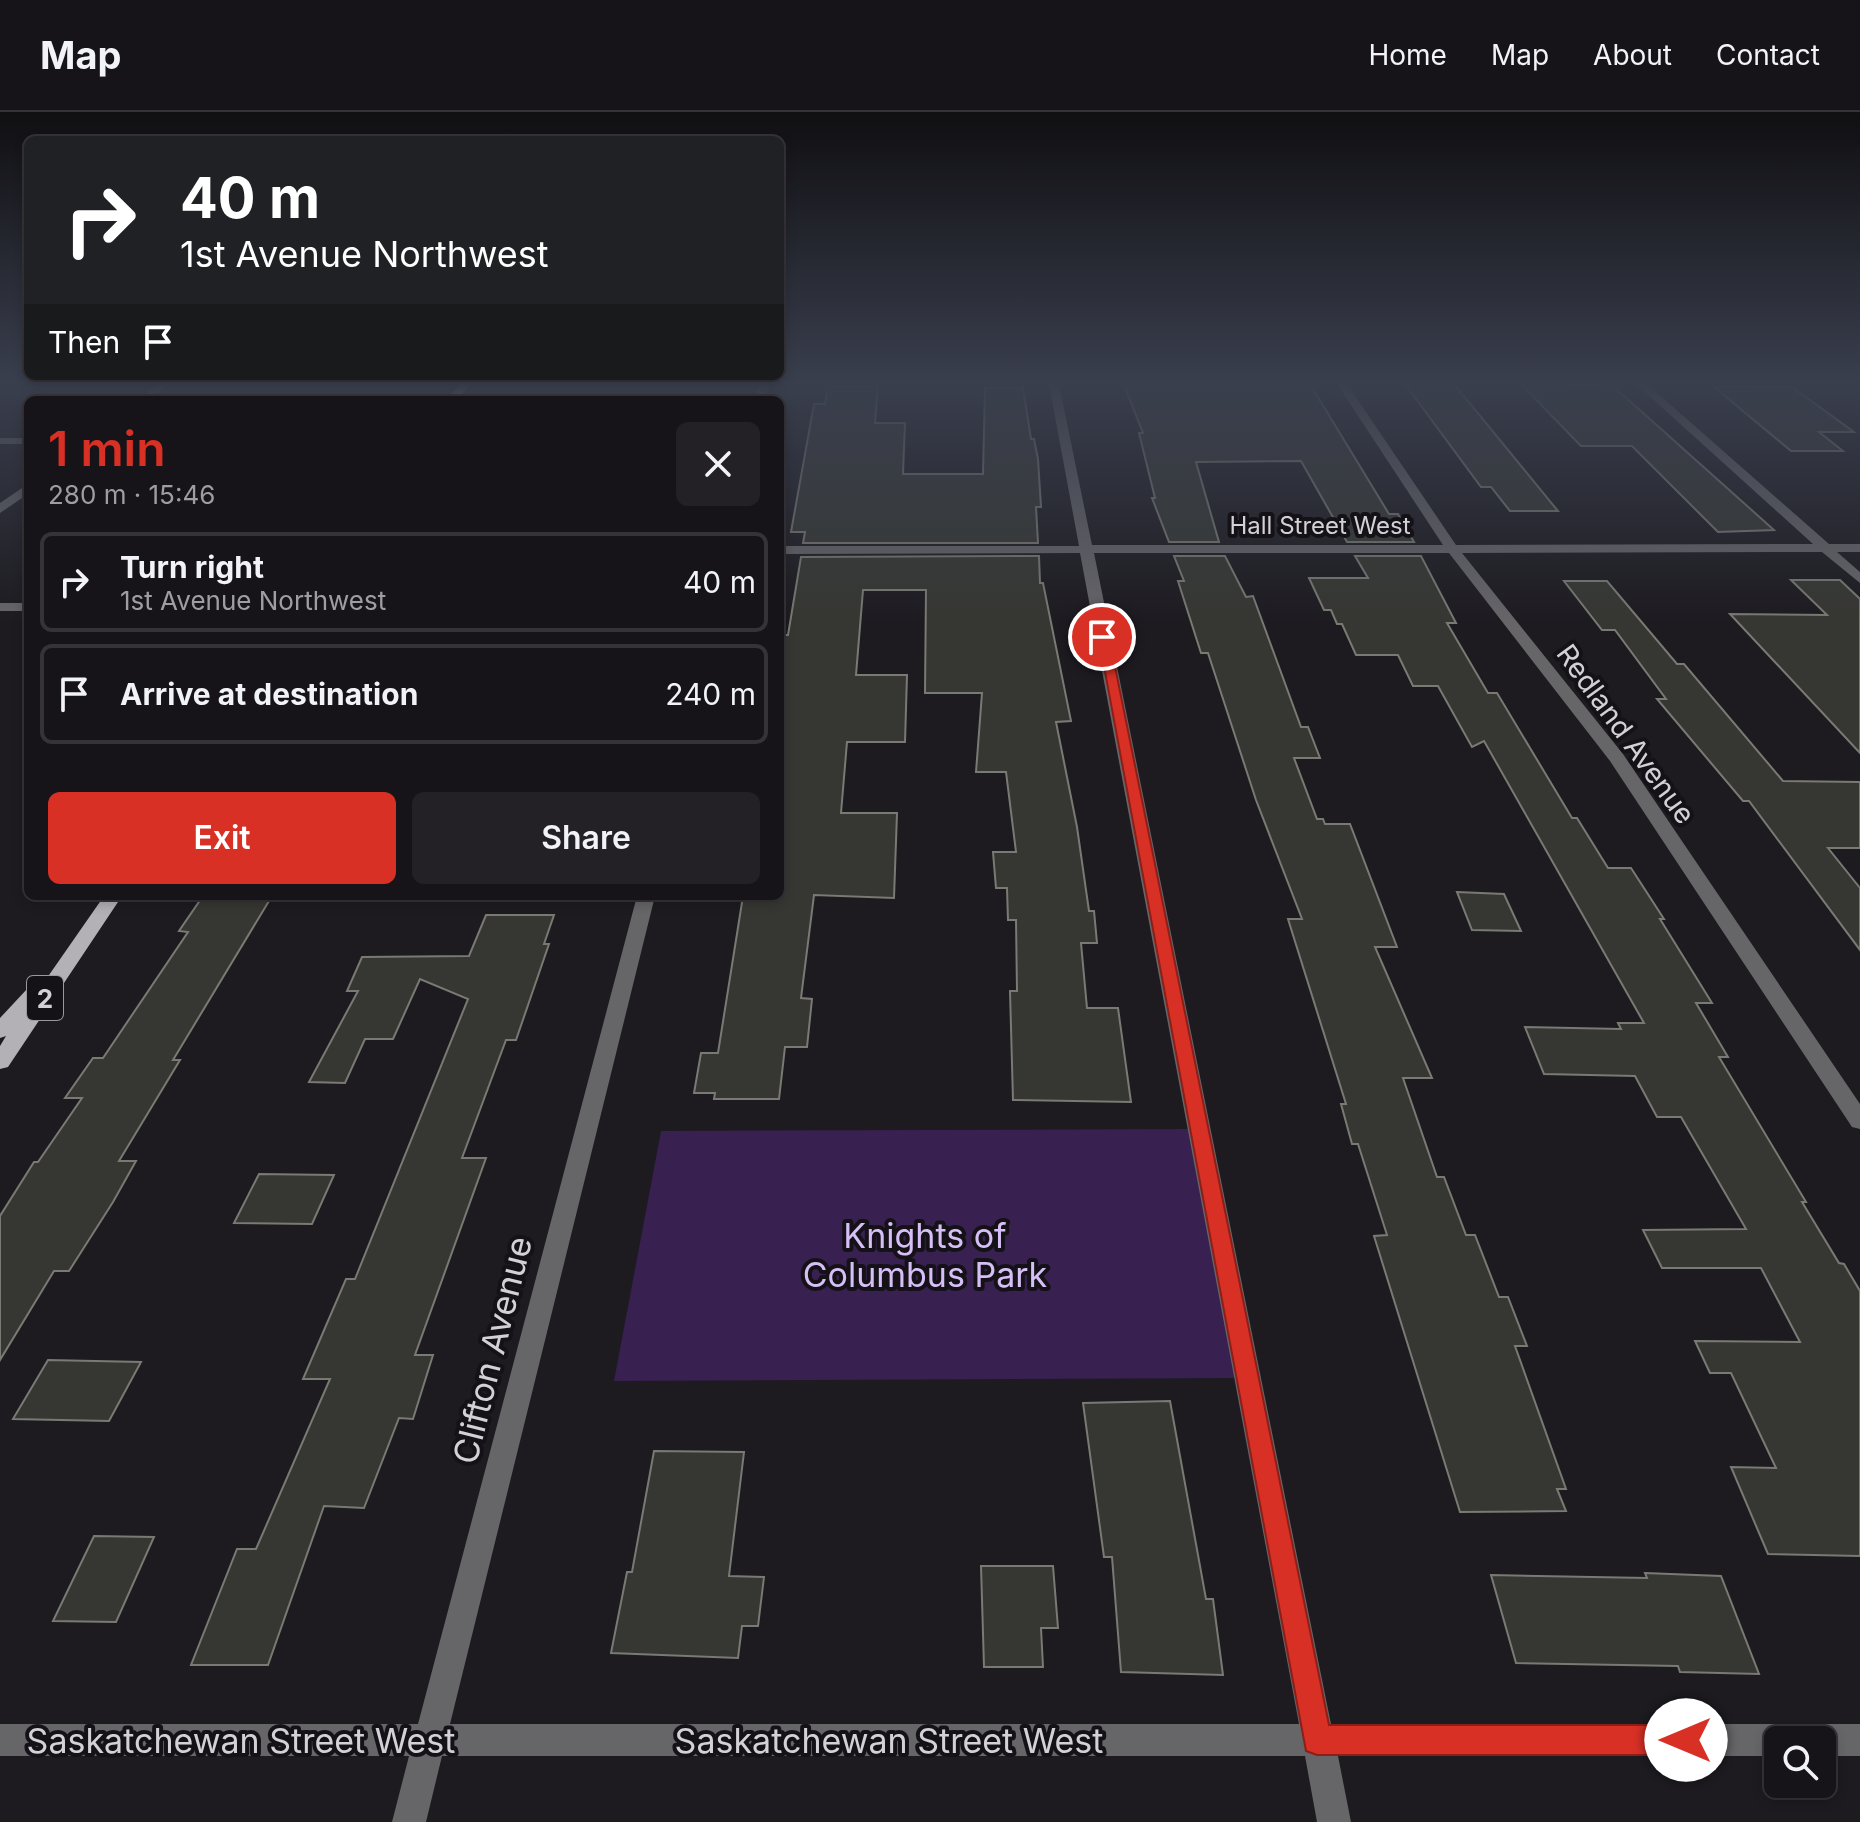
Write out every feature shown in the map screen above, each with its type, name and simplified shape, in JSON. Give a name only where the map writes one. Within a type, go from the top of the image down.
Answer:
[{"type":"main road","name":"2","points":[[0,1062],[111,900]]},
{"type":"main road","name":"2","points":[[0,1031],[90,934]]},
{"type":"street","points":[[1069,464],[1334,1822]]},
{"type":"street","name":"Redland Avenue","points":[[1395,464],[1451,547],[1617,758],[1860,1121]]},
{"type":"street","points":[[1731,464],[1860,579]]},
{"type":"street","points":[[0,509],[24,491]]},
{"type":"street","name":"Hall Street West","points":[[784,550],[1085,547],[1860,548]]},
{"type":"street","points":[[0,607],[24,607]]},
{"type":"street","name":"Clifton Avenue","points":[[409,1822],[645,900]]},
{"type":"street","name":"Saskatchewan Street West","points":[[0,1740],[1764,1740]]},
{"type":"street","points":[[1836,1740],[1860,1740]]},
{"type":"green space","name":"Knights of Columbus Park","points":[[1188,1129],[1236,1378],[614,1381],[661,1131]]},
{"type":"building","points":[[803,464],[903,464],[903,474],[983,474],[983,464],[1038,464],[1041,507],[1036,507],[1038,543],[803,543],[805,532],[791,532]]},
{"type":"building","points":[[1147,464],[1197,464],[1219,542],[1169,542],[1152,498],[1155,498]]},
{"type":"building","points":[[1303,464],[1358,464],[1389,514],[1398,514],[1414,542],[1347,542]]},
{"type":"building","points":[[1464,464],[1519,464],[1558,511],[1510,511],[1491,487],[1481,487]]},
{"type":"building","points":[[1650,464],[1700,464],[1774,530],[1718,532]]},
{"type":"building","points":[[1039,556],[1040,583],[1043,583],[1071,721],[1056,722],[1077,827],[1089,911],[1094,911],[1097,943],[1081,943],[1087,1008],[1118,1008],[1131,1102],[1013,1100],[1010,991],[1017,991],[1016,920],[1008,920],[1007,888],[996,888],[993,852],[1016,852],[1006,772],[976,772],[982,693],[925,693],[926,590],[863,590],[856,675],[907,675],[905,742],[847,742],[841,813],[897,813],[894,898],[814,895],[801,998],[812,999],[807,1047],[785,1047],[779,1099],[714,1099],[715,1093],[694,1093],[701,1053],[718,1053],[742,900],[784,900],[784,635],[788,635],[801,557]]},
{"type":"building","points":[[1174,556],[1225,556],[1246,597],[1253,596],[1301,727],[1308,727],[1320,758],[1294,758],[1317,819],[1323,819],[1325,824],[1350,824],[1397,947],[1375,947],[1432,1078],[1403,1078],[1437,1177],[1444,1177],[1466,1235],[1475,1235],[1499,1297],[1508,1297],[1527,1346],[1515,1346],[1566,1489],[1557,1489],[1566,1511],[1460,1512],[1374,1236],[1387,1235],[1358,1144],[1352,1144],[1341,1104],[1346,1104],[1288,919],[1302,919],[1256,800],[1208,653],[1201,653],[1178,581],[1184,581]]},
{"type":"building","points":[[1355,556],[1421,556],[1456,623],[1447,623],[1488,693],[1497,693],[1572,818],[1577,818],[1608,868],[1631,868],[1664,919],[1660,919],[1712,1003],[1696,1003],[1728,1057],[1719,1057],[1806,1202],[1802,1202],[1860,1291],[1860,1556],[1768,1554],[1731,1467],[1776,1468],[1731,1373],[1710,1373],[1695,1341],[1800,1342],[1761,1268],[1662,1268],[1643,1230],[1746,1229],[1681,1117],[1657,1117],[1635,1076],[1544,1074],[1525,1027],[1621,1029],[1618,1023],[1644,1023],[1484,741],[1472,747],[1438,686],[1413,686],[1398,655],[1356,655],[1342,624],[1337,624],[1331,610],[1324,610],[1309,578],[1368,578]]},
{"type":"building","points":[[1791,580],[1840,580],[1860,599],[1860,753],[1730,614],[1827,615]]},
{"type":"building","points":[[1564,581],[1607,581],[1677,664],[1684,664],[1783,781],[1860,782],[1860,848],[1828,848],[1860,888],[1860,950],[1749,801],[1743,801],[1657,699],[1666,699],[1615,630],[1602,630]]},
{"type":"building","points":[[1457,892],[1504,894],[1521,931],[1472,930]]},
{"type":"building","points":[[200,900],[270,900],[173,1060],[180,1060],[119,1161],[136,1161],[113,1202],[69,1271],[54,1271],[0,1360],[0,1216],[34,1162],[38,1162],[82,1098],[65,1098],[93,1058],[103,1058],[188,932],[179,931]]},
{"type":"building","points":[[486,915],[554,915],[544,944],[549,944],[516,1040],[506,1040],[462,1158],[486,1158],[415,1355],[433,1355],[413,1419],[399,1418],[364,1508],[324,1506],[268,1665],[191,1665],[237,1549],[256,1549],[330,1379],[303,1379],[346,1279],[355,1279],[468,999],[420,979],[393,1039],[365,1039],[345,1083],[309,1082],[358,991],[347,991],[362,957],[469,956]]},
{"type":"building","points":[[259,1174],[334,1175],[312,1224],[234,1223]]},
{"type":"building","points":[[48,1360],[141,1362],[109,1421],[13,1419]]},
{"type":"building","points":[[1170,1401],[1206,1599],[1213,1599],[1223,1675],[1121,1672],[1112,1557],[1104,1557],[1083,1403]]},
{"type":"building","points":[[654,1451],[744,1452],[729,1576],[764,1577],[758,1626],[742,1626],[738,1658],[611,1653],[627,1572],[632,1572]]},
{"type":"building","points":[[94,1536],[154,1537],[116,1622],[53,1621]]},
{"type":"building","points":[[981,1566],[1053,1566],[1058,1628],[1041,1628],[1043,1667],[984,1667]]},
{"type":"building","points":[[1645,1573],[1721,1576],[1759,1674],[1680,1672],[1678,1666],[1516,1663],[1491,1575],[1647,1578]]},
{"type":"route","points":[[1102,637],[1317,1740],[1686,1740]]}]
